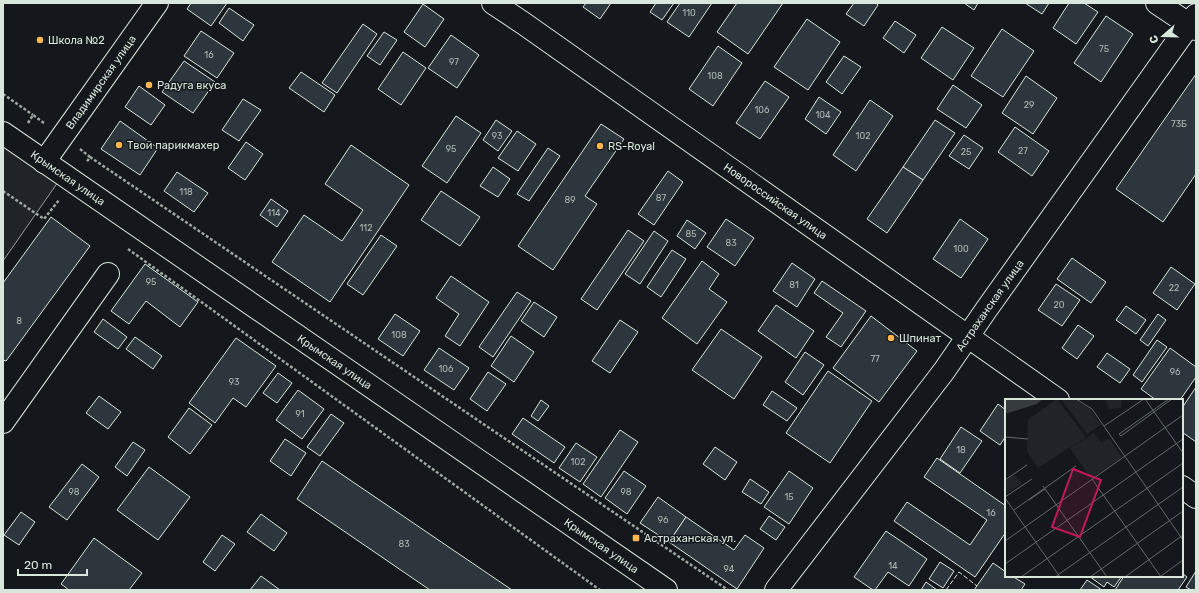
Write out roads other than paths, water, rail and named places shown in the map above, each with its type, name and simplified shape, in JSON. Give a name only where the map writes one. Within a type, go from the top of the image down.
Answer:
[{"type":"street","name":"Владимирская улица","points":[[44,162],[157,3]]},
{"type":"street","name":"Новороссийская улица","points":[[493,3],[1057,399]]},
{"type":"street","points":[[1157,3],[1194,23]]},
{"type":"street","name":"Астраханская улица","points":[[776,590],[944,371],[986,310],[1194,23]]},
{"type":"street","name":"Крымская улица","points":[[3,133],[666,590]]},
{"type":"street","points":[[3,422],[108,274]]},
{"type":"street","points":[[1183,489],[1196,497]]},
{"type":"place","name":"Школа №2","points":[[40,40]]},
{"type":"place","name":"Радуга вкуса","points":[[149,85]]},
{"type":"place","name":"Твой парикмахер","points":[[119,145]]},
{"type":"place","name":"RS-Royal","points":[[600,146]]},
{"type":"place","name":"Шпинат","points":[[891,338]]},
{"type":"place","name":"Астраханская ул.","points":[[636,538]]}]
